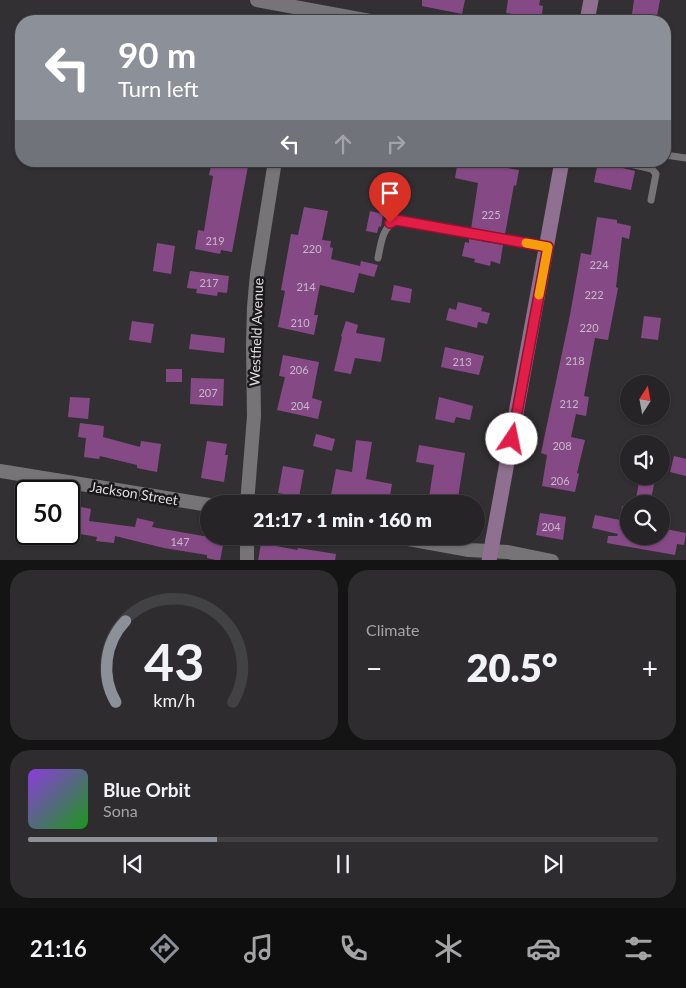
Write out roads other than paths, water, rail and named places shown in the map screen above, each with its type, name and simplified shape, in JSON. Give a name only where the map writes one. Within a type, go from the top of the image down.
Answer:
[{"type":"main road","points":[[588,15],[591,0]]},
{"type":"main road","points":[[490,556],[548,247],[561,167]]},
{"type":"street","points":[[257,0],[300,15]]},
{"type":"street","name":"Westfield Avenue","points":[[248,495],[254,416],[253,345],[257,274],[275,167]]},
{"type":"street","name":"Jackson Street","points":[[0,471],[200,504]]},
{"type":"street","points":[[247,545],[247,560]]},
{"type":"street","points":[[441,545],[490,556],[508,552],[552,560]]},
{"type":"lane","points":[[671,156],[686,158]]},
{"type":"lane","points":[[647,167],[652,168],[656,174],[651,200]]},
{"type":"lane","points":[[378,258],[386,229],[390,223],[396,220],[548,247]]}]
